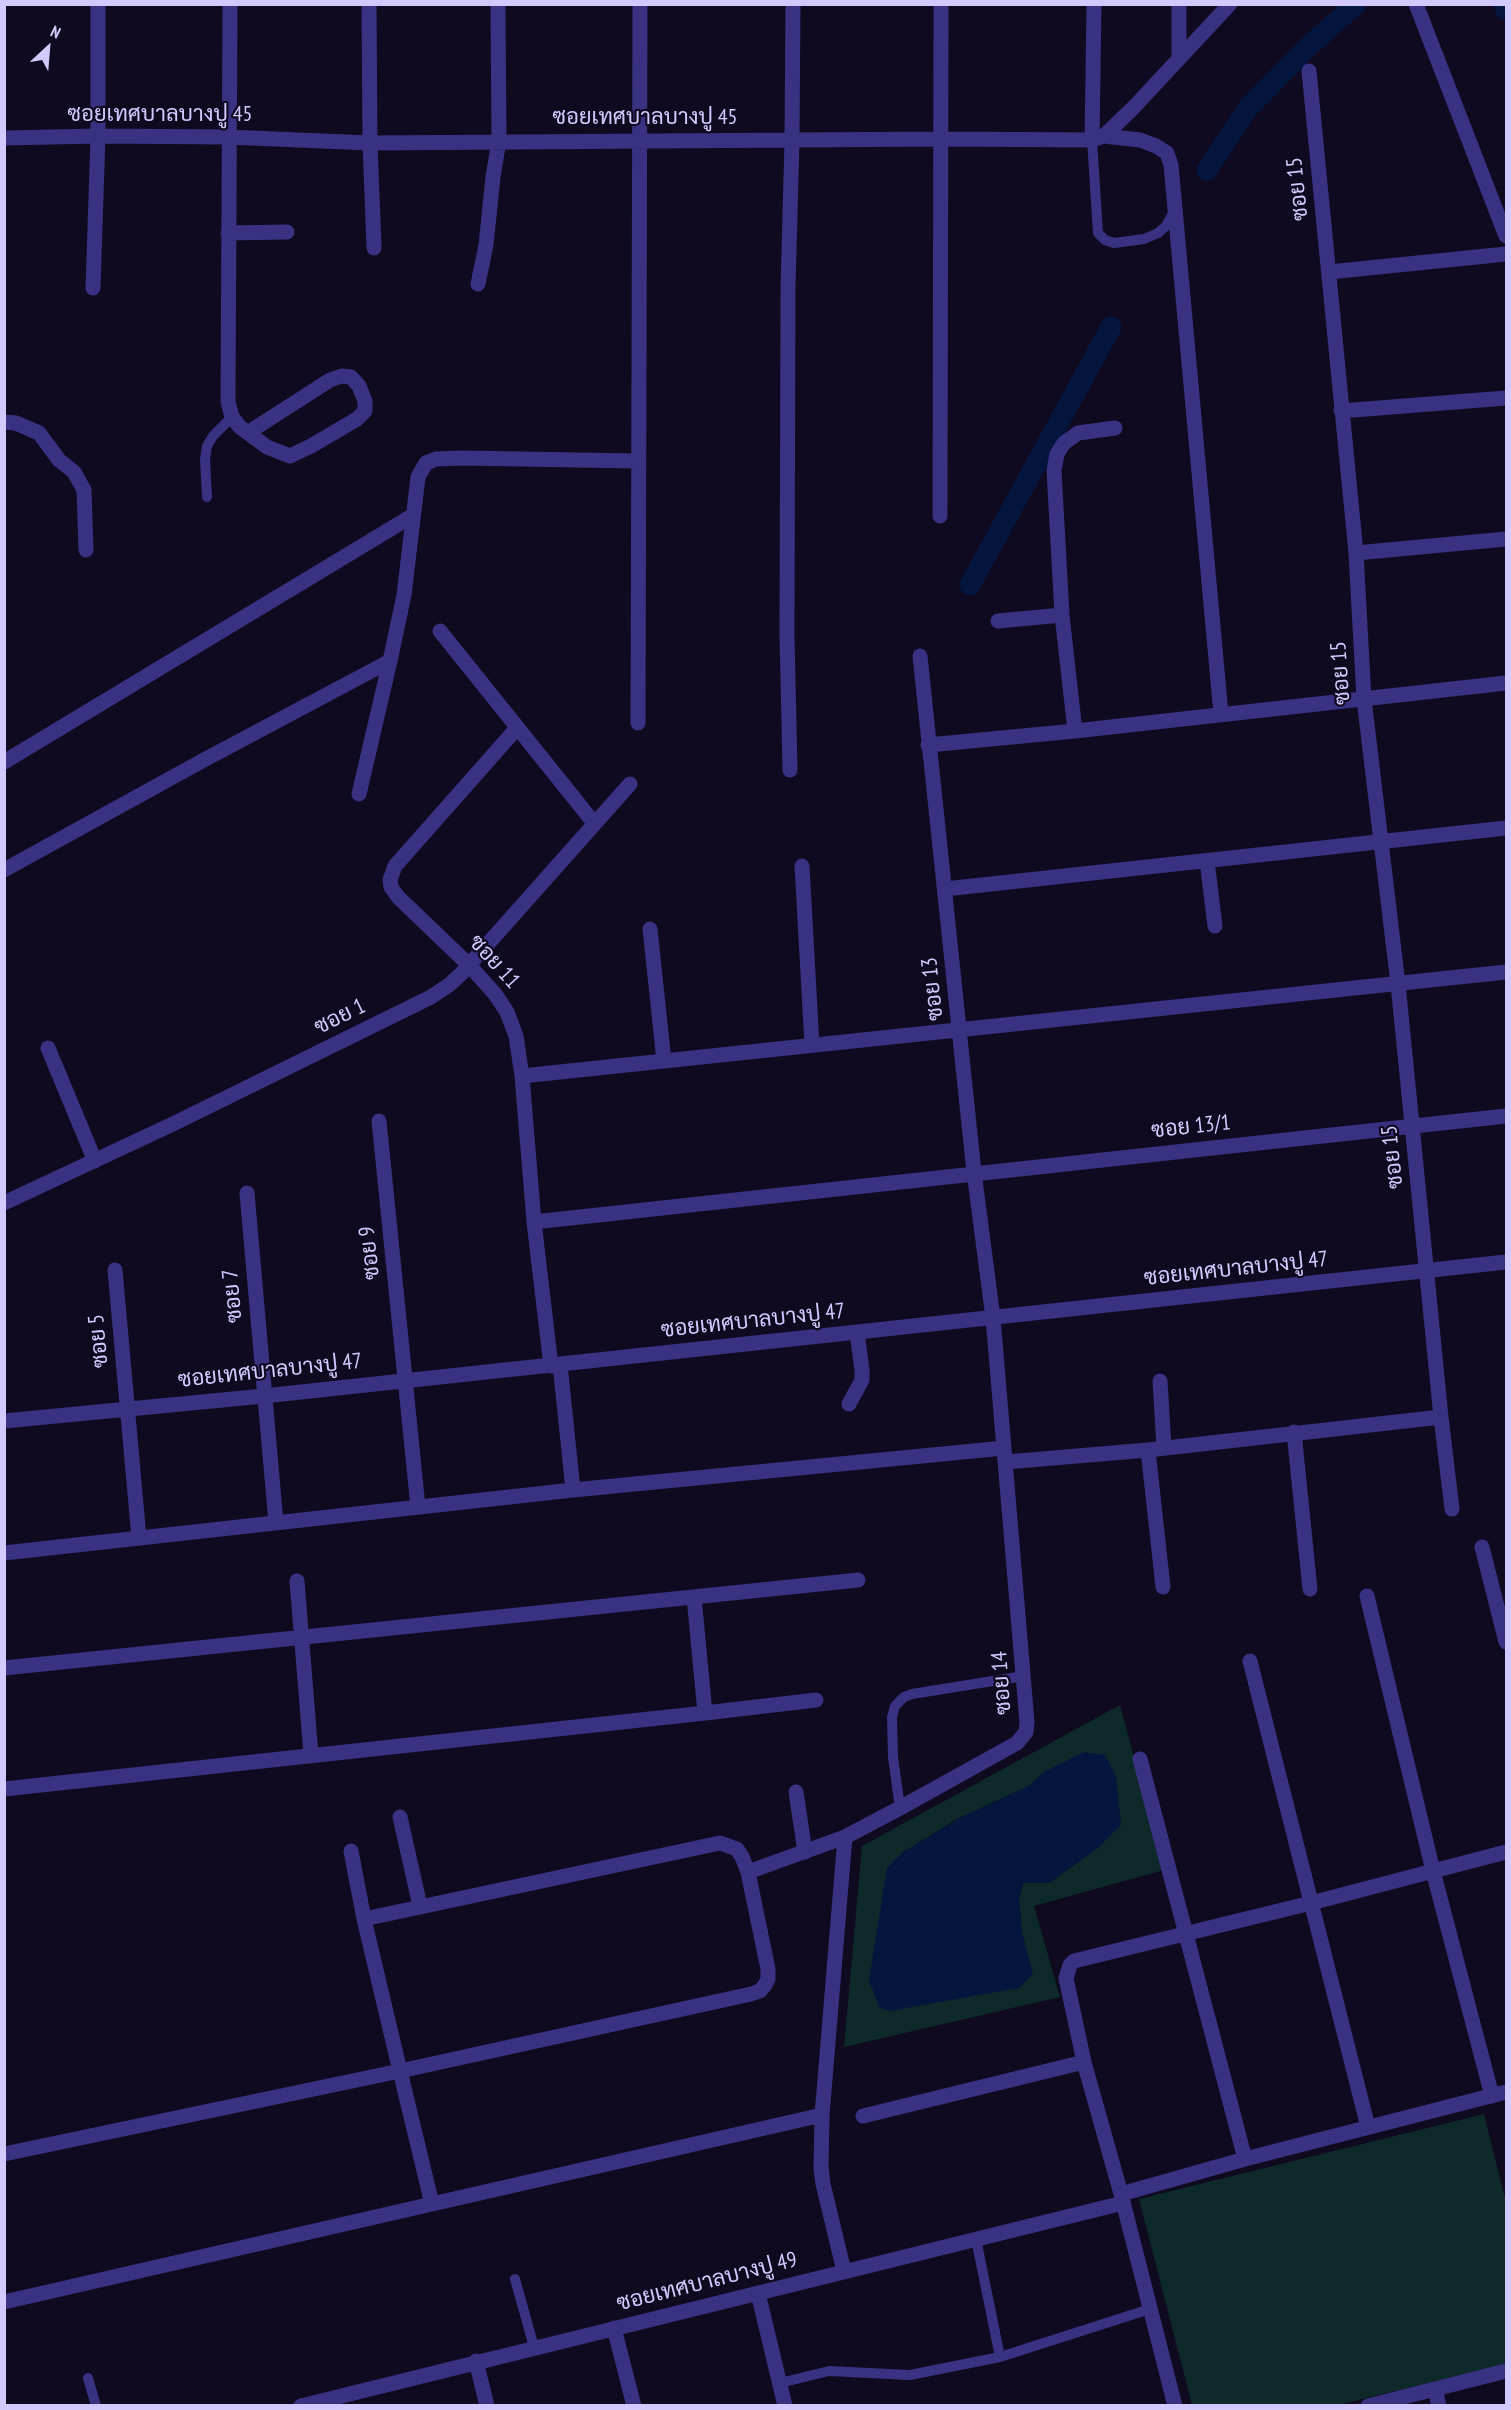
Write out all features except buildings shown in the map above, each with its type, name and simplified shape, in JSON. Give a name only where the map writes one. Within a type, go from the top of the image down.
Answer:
[{"type":"street","points":[[93,288],[98,136],[98,4]]},
{"type":"street","points":[[230,4],[228,402],[232,417],[240,427],[267,447],[290,456],[357,419],[365,411],[365,401],[359,386],[351,377],[342,376],[330,380],[249,432]]},
{"type":"street","points":[[369,4],[370,143],[374,248]]},
{"type":"street","points":[[478,284],[486,244],[499,141],[498,4]]},
{"type":"street","points":[[638,723],[640,4]]},
{"type":"street","points":[[790,770],[787,635],[788,286],[793,4]]},
{"type":"street","points":[[940,516],[941,4]]},
{"type":"street","points":[[1094,4],[1098,138]]},
{"type":"street","points":[[1179,4],[1179,57]]},
{"type":"street","points":[[1098,138],[1134,107],[1230,4]]},
{"type":"street","points":[[1416,4],[1506,236]]},
{"type":"street","name":"ซอย 15","points":[[1309,71],[1356,553],[1364,699],[1398,984],[1452,1509]]},
{"type":"street","name":"ซอยเทศบาลบางปู 45","points":[[4,138],[228,137],[370,143],[1098,138]]},
{"type":"street","points":[[1098,138],[1140,140],[1167,153],[1171,165],[1221,714]]},
{"type":"street","points":[[228,233],[287,232]]},
{"type":"street","points":[[1329,272],[1506,254]]},
{"type":"street","points":[[1341,411],[1506,398]]},
{"type":"street","points":[[4,422],[16,423],[39,433],[59,460],[74,472],[84,490],[86,550]]},
{"type":"street","points":[[1075,731],[1062,615],[1054,470],[1057,454],[1064,443],[1077,433],[1115,428]]},
{"type":"street","points":[[359,794],[404,595],[418,477],[426,463],[436,459],[638,461]]},
{"type":"street","points":[[4,762],[412,516]]},
{"type":"street","points":[[1356,553],[1506,539]]},
{"type":"street","points":[[998,621],[1062,615]]},
{"type":"street","points":[[440,631],[594,823]]},
{"type":"street","name":"ซอย 13","points":[[920,656],[974,1172],[993,1318]]},
{"type":"street","points":[[4,870],[202,760],[390,661]]},
{"type":"street","points":[[928,745],[1506,683]]},
{"type":"street","name":"ซอย 11","points":[[517,728],[395,866],[390,880],[391,887],[399,897],[469,965],[495,994],[507,1012],[516,1036],[522,1076],[534,1222],[573,1490]]},
{"type":"street","name":"ซอย 1","points":[[4,1203],[431,997],[449,985],[630,784]]},
{"type":"street","points":[[945,889],[1506,828]]},
{"type":"street","points":[[1206,861],[1215,926]]},
{"type":"street","points":[[802,866],[812,1045]]},
{"type":"street","points":[[651,929],[664,1060]]},
{"type":"street","points":[[522,1076],[1506,972]]},
{"type":"street","points":[[48,1048],[94,1161]]},
{"type":"street","name":"ซอย 13/1","points":[[534,1222],[974,1172],[1506,1116]]},
{"type":"street","name":"ซอย 9","points":[[379,1121],[418,1507]]},
{"type":"street","name":"ซอย 7","points":[[247,1192],[276,1522]]},
{"type":"street","name":"ซอยเทศบาลบางปู 47","points":[[4,1421],[264,1396],[1506,1262]]},
{"type":"street","name":"ซอย 5","points":[[115,1270],[139,1538]]},
{"type":"street","name":"ซอย 14","points":[[748,1872],[845,1837],[1023,1738],[1027,1722],[1024,1676],[993,1318]]},
{"type":"street","points":[[849,1404],[862,1380],[857,1332]]},
{"type":"street","points":[[1160,1381],[1164,1448]]},
{"type":"street","points":[[4,1553],[573,1490],[1005,1455],[1148,1450],[1441,1417]]},
{"type":"street","points":[[1294,1432],[1310,1589]]},
{"type":"street","points":[[1148,1450],[1163,1587]]},
{"type":"street","points":[[1482,1547],[1506,1642]]},
{"type":"street","points":[[4,1668],[858,1580]]},
{"type":"street","points":[[297,1581],[311,1755]]},
{"type":"street","points":[[1367,1596],[1433,1871],[1499,2094]]},
{"type":"street","points":[[694,1597],[705,1713]]},
{"type":"street","points":[[1250,1661],[1368,2127]]},
{"type":"street","points":[[4,1789],[816,1700]]},
{"type":"street","points":[[1140,1758],[1245,2159]]},
{"type":"street","points":[[796,1792],[805,1852]]},
{"type":"street","points":[[400,1817],[420,1906]]},
{"type":"street","points":[[844,2271],[823,2184],[822,2115],[845,1837]]},
{"type":"street","points":[[4,2154],[400,2071],[760,1990],[768,1979],[768,1969],[748,1872],[737,1849],[720,1843],[364,1919]]},
{"type":"street","points":[[351,1851],[364,1919],[432,2204]]},
{"type":"street","points":[[1175,2406],[1084,2062],[1065,1978],[1070,1965],[1074,1961],[1185,1935],[1506,1852]]},
{"type":"street","points":[[863,2115],[1084,2062]]},
{"type":"street","name":"ซอยเทศบาลบางปู 49","points":[[301,2406],[341,2401],[476,2361],[976,2239],[1122,2199],[1245,2159],[1499,2094]]},
{"type":"street","points":[[4,2302],[822,2115]]},
{"type":"street","points":[[758,2293],[785,2406]]},
{"type":"street","points":[[614,2328],[634,2406]]},
{"type":"street","points":[[476,2361],[487,2406]]},
{"type":"street","points":[[1368,2406],[1506,2371]]},
{"type":"street","points":[[1435,2389],[1439,2406]]},
{"type":"lane","points":[[1098,138],[1098,233],[1105,240],[1113,243],[1144,239],[1158,233],[1166,226],[1175,210]]},
{"type":"lane","points":[[207,497],[205,459],[207,446],[213,436],[232,417]]},
{"type":"lane","points":[[900,1808],[893,1757],[892,1717],[895,1706],[904,1697],[912,1695],[1024,1676]]},
{"type":"lane","points":[[976,2239],[1000,2357]]},
{"type":"lane","points":[[515,2279],[534,2347]]},
{"type":"lane","points":[[780,2383],[829,2371],[910,2375],[1000,2357],[1150,2309]]},
{"type":"lane","points":[[88,2378],[96,2406]]},
{"type":"green space","points":[[1120,1705],[1164,1870],[1034,1906],[1060,1997],[844,2047],[862,1846]],"holes":[[[1044,1772],[1099,1847],[1049,1883],[1023,1883],[1019,1899],[1022,1933],[1033,1974],[902,1853],[957,1819],[1029,1786]]]},
{"type":"green space","points":[[1484,2114],[1506,2202],[1506,2364],[1338,2405],[1192,2405],[1139,2199]]},
{"type":"water","points":[[1084,1752],[1105,1755],[1116,1776],[1121,1825],[1099,1847],[1049,1883],[1023,1883],[1019,1899],[1022,1933],[1033,1974],[1019,1988],[889,2011],[879,2007],[869,1980],[887,1868],[902,1853],[958,1819],[1029,1786],[1044,1772]]},
{"type":"waterway","points":[[1207,170],[1248,108],[1308,47],[1356,4]]},
{"type":"waterway","points":[[1504,4],[1506,10]]},
{"type":"waterway","points":[[970,585],[1111,327]]}]
